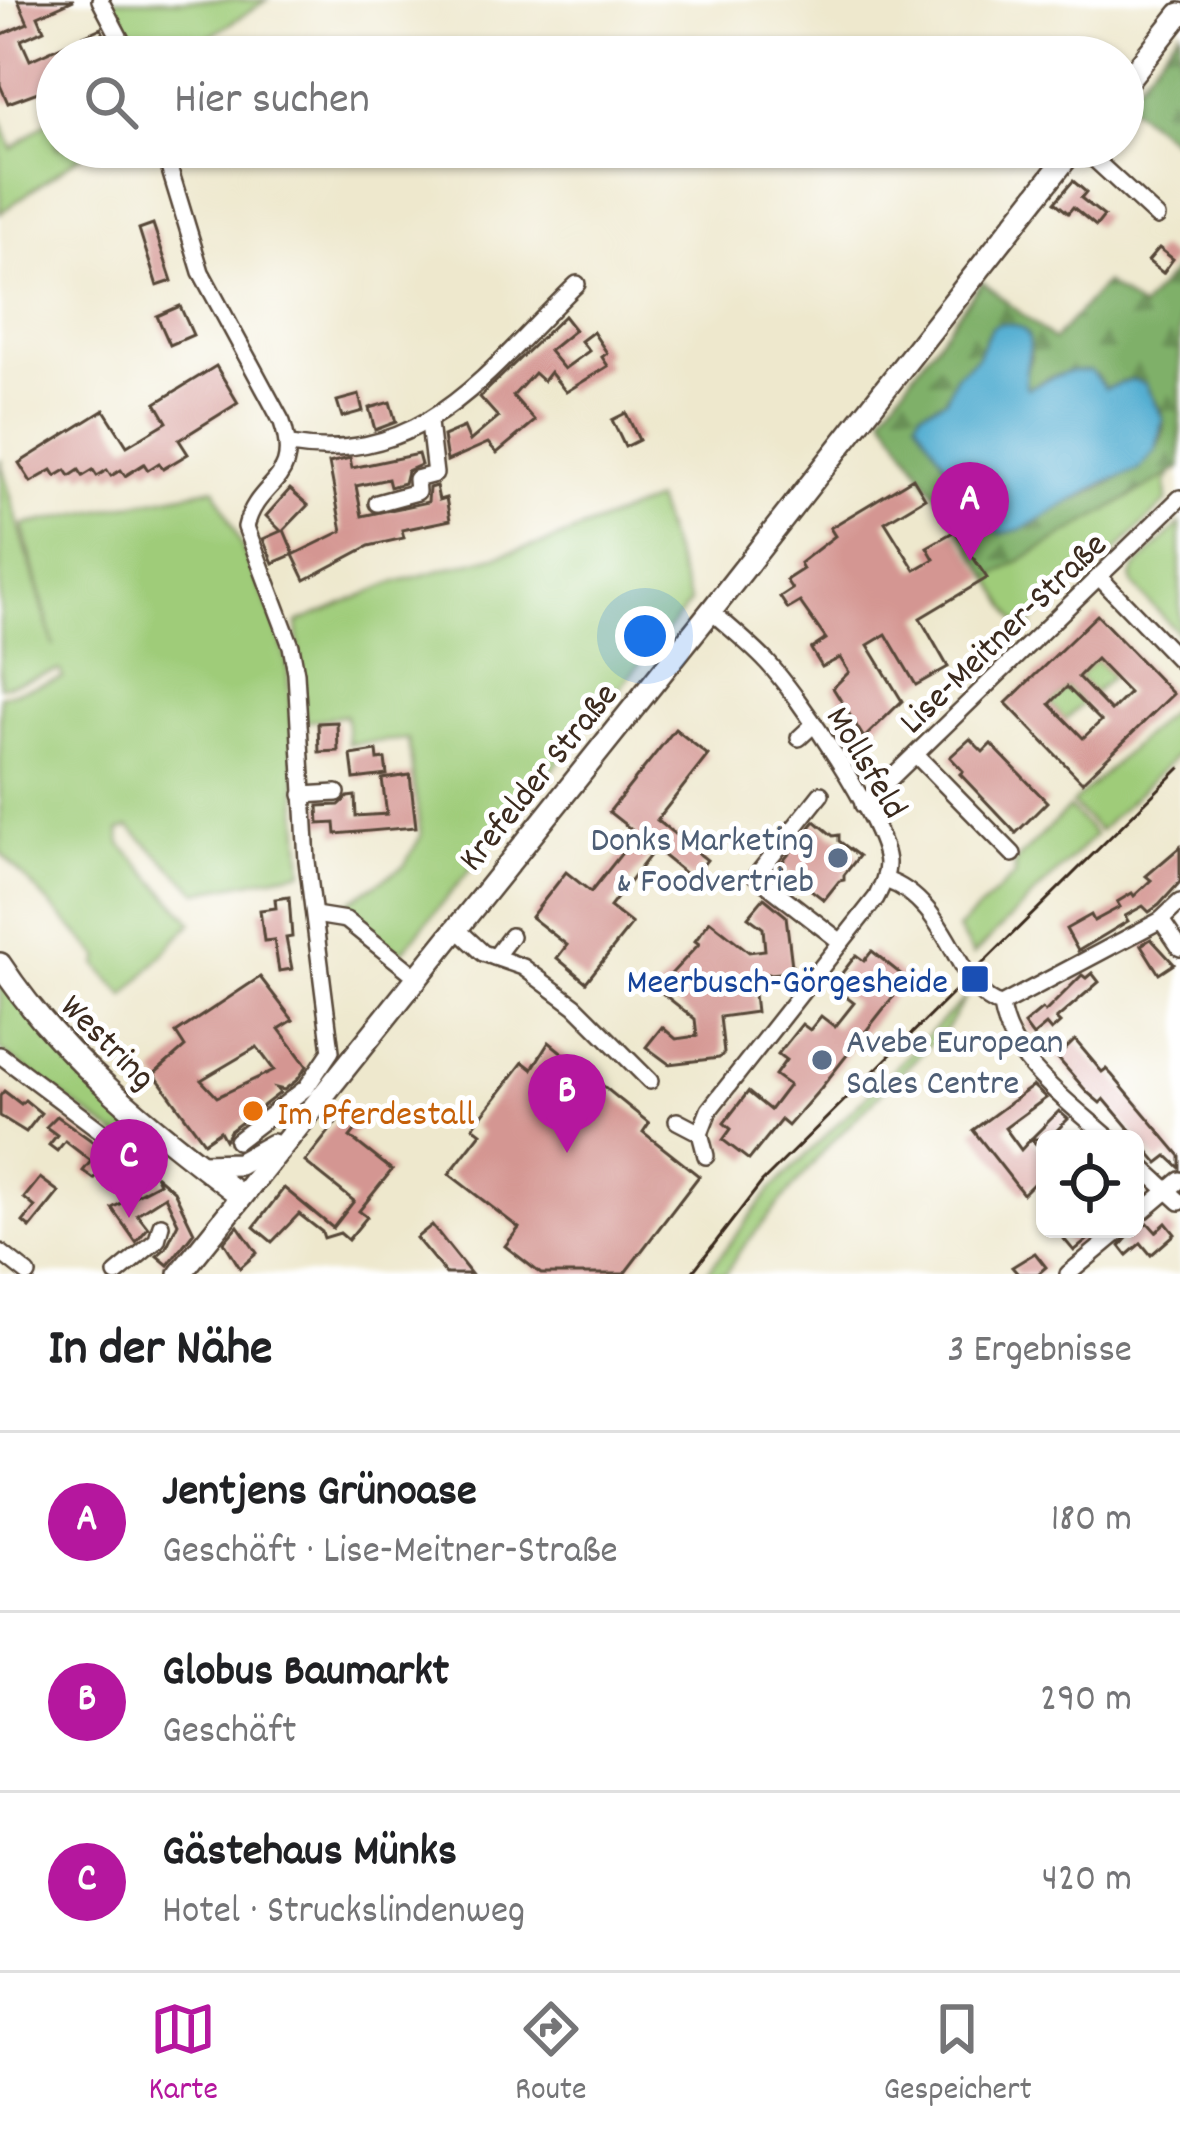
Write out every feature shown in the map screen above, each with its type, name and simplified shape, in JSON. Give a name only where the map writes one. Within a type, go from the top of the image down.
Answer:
[{"type":"main road","points":[[1144,59],[1180,14]]},
{"type":"main road","name":"Krefelder Straße","points":[[181,1274],[1061,168]]},
{"type":"main road","name":"Westring","points":[[0,964],[79,1062],[241,1196]]},
{"type":"main road","points":[[201,1165],[247,1161],[293,1131]]},
{"type":"street","points":[[100,0],[119,36]]},
{"type":"street","points":[[169,168],[201,272],[290,445],[284,472],[246,527],[291,646],[296,673],[302,796],[331,1051],[306,1088],[238,1141]]},
{"type":"street","points":[[1102,168],[1157,217]]},
{"type":"street","points":[[290,445],[310,448],[370,442],[429,423],[471,393],[577,284]]},
{"type":"street","points":[[377,502],[417,492],[416,479],[435,474],[429,423]]},
{"type":"street","name":"Lise-Meitner-Straße","points":[[863,805],[1180,498]]},
{"type":"street","points":[[1099,577],[1180,662]]},
{"type":"street","name":"Mollsfeld","points":[[711,611],[764,659],[813,724],[883,843],[885,880]]},
{"type":"street","points":[[799,738],[813,724]]},
{"type":"street","points":[[916,755],[1013,854]]},
{"type":"street","points":[[302,796],[337,793]]},
{"type":"street","points":[[821,794],[757,876],[842,941]]},
{"type":"street","points":[[706,1156],[700,1132],[709,1110],[885,880],[914,897],[982,995],[1000,1005]]},
{"type":"street","points":[[1000,1005],[1161,920],[1180,902]]},
{"type":"street","points":[[315,915],[346,920],[417,977]]},
{"type":"street","points":[[1161,920],[1180,947]]},
{"type":"street","points":[[455,927],[482,953],[523,967],[575,1006],[650,1081]]},
{"type":"street","points":[[495,957],[511,937]]},
{"type":"street","points":[[1000,1005],[1003,1022],[1020,1051],[1101,1130]]},
{"type":"street","points":[[0,1054],[129,1152],[150,1125]]},
{"type":"street","points":[[676,1121],[700,1132]]},
{"type":"street","points":[[1144,1168],[1176,1191],[1144,1212]]},
{"type":"street","points":[[116,1274],[157,1240],[161,1225]]},
{"type":"street","points":[[1068,1274],[1111,1238]]},
{"type":"street","points":[[0,1252],[28,1274]]},
{"type":"green space","points":[[104,0],[267,0],[211,36],[123,36]]},
{"type":"green space","points":[[1180,30],[1180,146],[1144,118],[1144,75]]},
{"type":"green space","points":[[0,118],[12,149],[36,130],[36,168],[63,168],[0,213]]},
{"type":"green space","points":[[1180,263],[1180,468],[990,578],[883,414],[982,282],[1054,340],[1105,283],[1141,309]],"holes":[[[1012,324],[1027,335],[1031,357],[1023,378],[1027,388],[1053,376],[1096,375],[1105,389],[1125,380],[1145,385],[1163,418],[1162,438],[1135,469],[1033,524],[921,411],[946,399],[955,377],[977,357],[991,327]]]},
{"type":"green space","points":[[0,459],[54,647],[23,525],[215,488],[275,621],[287,663],[303,871],[198,892],[129,827],[119,831],[121,844],[192,922],[125,996],[97,965],[100,957],[0,852],[0,696],[63,678],[60,670],[0,687]]},
{"type":"green space","points":[[1174,469],[1166,482],[1167,501],[1090,577],[1084,572],[1068,587],[1069,596],[1064,591],[1051,604],[1055,610],[1047,608],[1030,624],[1033,632],[1020,627],[990,578]]},
{"type":"green space","points":[[655,500],[690,603],[401,953],[336,910],[404,866],[421,836],[408,739],[348,744],[346,715],[305,722],[297,623],[392,583],[549,542]]},
{"type":"green space","points":[[1180,524],[1180,635],[1131,577]]},
{"type":"green space","points":[[1096,659],[1112,676],[1094,693],[1078,677]]},
{"type":"green space","points":[[1067,687],[1083,703],[1065,720],[1050,704]]},
{"type":"green space","points":[[1180,702],[1180,752],[1099,831],[1072,804]]},
{"type":"green space","points":[[1069,808],[1095,835],[973,955],[958,929],[1015,875],[1015,862]]},
{"type":"green space","points":[[0,980],[132,1121],[129,1138],[124,1140],[0,1050]]},
{"type":"green space","points":[[967,996],[947,1027],[828,1146],[738,1253],[726,1274],[706,1274],[771,1190]]},
{"type":"water","points":[[1016,325],[1029,338],[1027,388],[1068,371],[1091,371],[1105,389],[1132,379],[1145,384],[1163,418],[1156,450],[1139,470],[1103,483],[1023,529],[1000,534],[987,526],[916,419],[921,411],[946,399],[955,376],[977,357],[991,327]]},
{"type":"building","points":[[18,0],[74,0],[38,16],[44,30],[21,40],[30,60],[36,57],[36,93],[8,103],[0,85],[0,35],[28,23]]},
{"type":"building","points":[[1073,181],[1086,192],[1081,198],[1104,216],[1096,226],[1073,207],[1068,213],[1055,202]]},
{"type":"building","points":[[153,224],[172,281],[157,286],[139,229]]},
{"type":"building","points":[[1159,248],[1173,259],[1163,273],[1148,261]]},
{"type":"building","points":[[180,306],[193,335],[170,345],[157,316]]},
{"type":"building","points":[[564,316],[575,330],[549,351],[564,369],[589,351],[581,341],[593,332],[607,353],[602,357],[608,366],[566,392],[550,372],[543,381],[534,373],[513,396],[535,421],[497,453],[488,443],[447,461],[443,436],[464,427],[470,441],[498,417],[480,397]]},
{"type":"building","points":[[216,366],[238,403],[179,440],[188,454],[163,469],[159,463],[148,470],[144,464],[125,476],[121,470],[111,476],[107,470],[97,476],[93,470],[83,476],[79,470],[70,476],[66,470],[56,476],[52,470],[31,482],[19,463],[104,410],[127,446],[167,422],[156,403]]},
{"type":"building","points":[[359,395],[363,411],[342,417],[337,401]]},
{"type":"building","points":[[390,402],[396,422],[375,430],[369,408]]},
{"type":"building","points":[[626,413],[639,440],[625,447],[612,420]]},
{"type":"building","points":[[418,454],[421,465],[407,471],[404,483],[390,487],[388,479],[356,486],[362,516],[428,502],[429,488],[436,486],[439,500],[446,498],[450,520],[402,530],[404,538],[369,546],[305,580],[293,555],[342,531],[329,463],[350,458],[352,468]]},
{"type":"building","points":[[913,478],[925,498],[885,522],[915,570],[934,559],[927,547],[955,531],[987,578],[920,618],[948,667],[916,685],[886,634],[868,645],[902,701],[864,738],[833,688],[849,672],[840,658],[822,667],[811,649],[826,639],[800,602],[788,609],[780,597],[792,589],[786,580],[803,569],[800,563],[835,536],[830,528]]},
{"type":"building","points":[[290,489],[308,505],[284,530],[294,554],[273,563],[263,539],[281,531],[266,516]]},
{"type":"building","points":[[1097,615],[1173,694],[1082,782],[1006,703]],"holes":[[[1096,659],[1129,693],[1111,711],[1078,677]],[[1067,687],[1101,721],[1083,738],[1050,704]]]},
{"type":"building","points":[[337,722],[338,751],[319,752],[318,723]]},
{"type":"building","points":[[675,729],[708,755],[657,820],[707,860],[692,879],[655,849],[610,907],[632,924],[586,982],[557,958],[567,945],[531,917],[566,872],[591,892],[637,834],[609,812]]},
{"type":"building","points":[[970,739],[983,752],[991,744],[1047,802],[1016,833],[950,757]]},
{"type":"building","points":[[377,751],[378,760],[385,759],[387,775],[354,779],[351,755]]},
{"type":"building","points":[[410,775],[416,827],[336,834],[335,823],[319,824],[318,806],[339,805],[348,797],[355,796],[356,816],[387,814],[382,779]]},
{"type":"building","points":[[815,821],[833,836],[839,835],[839,841],[859,856],[824,900],[805,885],[799,886],[780,865]]},
{"type":"building","points":[[1180,847],[1180,882],[1159,905],[1149,912],[1143,906],[1125,916],[1128,921],[1078,951],[1066,929],[1120,907],[1117,902],[1134,896],[1151,880],[1146,876]]},
{"type":"building","points":[[289,897],[292,937],[286,938],[292,969],[279,971],[274,940],[264,941],[260,910],[276,908],[275,899]]},
{"type":"building","points":[[764,898],[786,916],[792,966],[788,972],[752,976],[756,1012],[720,1017],[724,1053],[719,1058],[669,1064],[646,1047],[662,1027],[676,1039],[697,1036],[695,1019],[657,989],[699,944],[695,941],[710,921],[749,952],[765,950],[763,928],[748,917]]},
{"type":"building","points":[[1151,939],[1174,964],[1159,974],[1141,945]]},
{"type":"building","points":[[872,951],[907,979],[788,1126],[781,1120],[749,1160],[723,1140],[731,1129],[724,1123],[748,1092],[770,1110],[789,1085],[775,1075],[786,1060],[778,1054],[802,1024],[810,1030],[821,1016],[835,1027],[854,1003],[832,986],[856,955],[864,961]]},
{"type":"building","points":[[1092,973],[1099,982],[1056,1019],[1060,1023],[1051,1031],[1046,1025],[1033,1036],[1024,1024],[1042,1009],[1045,1012],[1082,975],[1086,978]]},
{"type":"building","points":[[260,977],[293,1020],[279,1029],[307,1066],[284,1090],[276,1088],[280,1093],[225,1140],[220,1131],[204,1142],[154,1074],[185,1047],[176,1033]],"holes":[[[257,1047],[274,1070],[217,1097],[201,1080]]]},
{"type":"building","points":[[1075,1040],[1102,1072],[1106,1069],[1112,1075],[1180,1156],[1180,1168],[1167,1156],[1158,1163],[1144,1146],[1144,1130],[1130,1130],[1104,1099],[1100,1103],[1088,1093],[1049,1048],[1056,1041],[1065,1050]]},
{"type":"building","points":[[549,1042],[649,1123],[643,1132],[699,1176],[624,1274],[541,1274],[505,1246],[519,1228],[449,1174],[481,1133],[473,1127],[523,1062],[532,1069]]},
{"type":"building","points":[[1033,1086],[1046,1098],[1005,1128],[1021,1150],[1031,1139],[1036,1144],[1036,1185],[1023,1194],[973,1130]]},
{"type":"building","points":[[4,1091],[41,1113],[26,1132],[0,1116]]},
{"type":"building","points":[[1059,1111],[1068,1119],[1057,1130],[1040,1130]]},
{"type":"building","points":[[342,1115],[358,1127],[350,1137],[392,1170],[359,1211],[367,1217],[348,1240],[340,1233],[324,1238],[299,1214],[272,1242],[254,1227],[284,1188],[333,1228],[354,1201],[305,1162]]},
{"type":"building","points":[[57,1116],[113,1156],[94,1179],[83,1171],[91,1161],[65,1141],[57,1151],[49,1145],[57,1135],[46,1127]]},
{"type":"building","points":[[155,1175],[174,1191],[194,1232],[168,1265],[157,1256],[178,1223],[165,1196],[137,1214],[148,1228],[136,1242],[112,1208],[159,1183]]},
{"type":"building","points":[[40,1178],[59,1192],[30,1228],[23,1222],[35,1207],[24,1198]]},
{"type":"building","points":[[1148,1223],[1156,1232],[1166,1223],[1175,1234],[1151,1255],[1141,1243],[1127,1255],[1120,1246],[1127,1238],[1144,1238]]},
{"type":"building","points":[[432,1225],[471,1274],[446,1274],[416,1238]]},
{"type":"building","points":[[238,1226],[257,1253],[240,1268],[224,1242]]},
{"type":"building","points":[[1065,1238],[1090,1238],[1074,1251]]},
{"type":"building","points":[[1035,1253],[1046,1267],[1038,1274],[1018,1274],[1012,1267]]},
{"type":"tram line","points":[[691,1274],[762,1182],[1180,768]]},
{"type":"place","name":"Jentjens Grünoase","points":[[970,561]]},
{"type":"place","name":"Donks Marketing & Foodvertrieb","points":[[838,858]]},
{"type":"place","name":"Meerbusch-Görgesheide","points":[[975,979]]},
{"type":"place","name":"Avebe European Sales Centre","points":[[822,1060]]},
{"type":"place","name":"Im Pferdestall","points":[[253,1111]]},
{"type":"place","name":"Globus Baumarkt","points":[[567,1153]]},
{"type":"place","name":"Gästehaus Münks","points":[[129,1218]]}]
